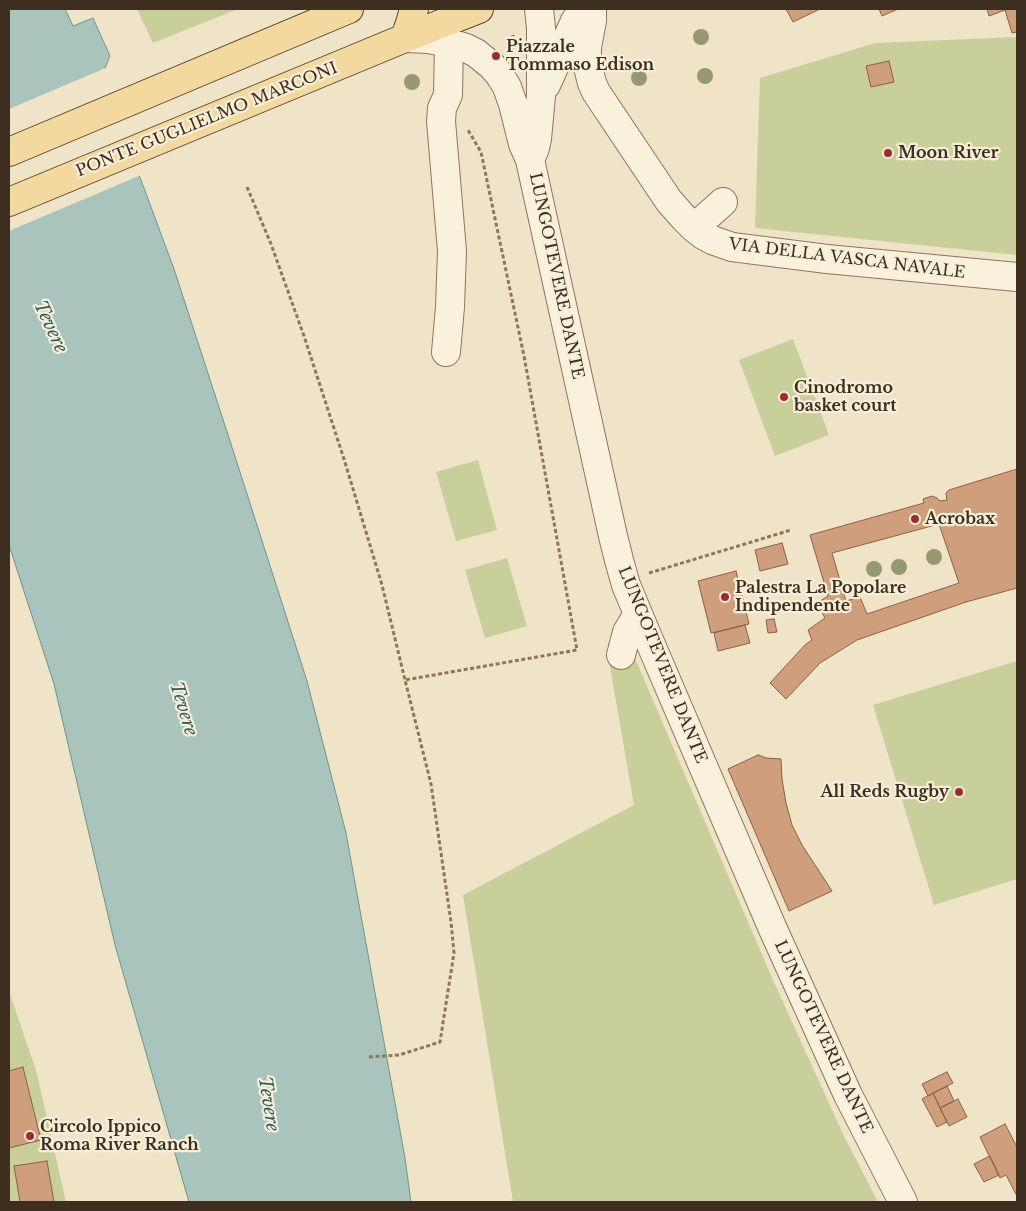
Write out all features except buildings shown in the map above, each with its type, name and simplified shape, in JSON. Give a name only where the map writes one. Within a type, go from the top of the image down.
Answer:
[{"type":"main road","points":[[9,152],[349,9]]},
{"type":"main road","points":[[405,38],[414,9]]},
{"type":"main road","name":"PONTE GUGLIELMO MARCONI","points":[[9,202],[479,9]]},
{"type":"street","points":[[539,9],[541,96]]},
{"type":"street","points":[[541,96],[575,21],[586,9]]},
{"type":"street","name":"VIA DELLA VASCA NAVALE","points":[[592,9],[587,63],[596,92],[669,201],[694,228],[712,240],[732,247],[828,259],[1017,277]]},
{"type":"street","points":[[405,38],[428,39],[461,46],[476,53],[499,74],[510,95],[523,144],[530,160]]},
{"type":"street","points":[[446,352],[452,251],[442,108],[448,95],[448,43]]},
{"type":"street","name":"LUNGOTEVERE DANTE","points":[[541,96],[537,139],[530,160],[617,552],[626,585],[780,944],[848,1094],[903,1202]]},
{"type":"street","points":[[694,228],[723,202]]},
{"type":"street","points":[[621,655],[627,632],[638,614]]},
{"type":"path","points":[[511,56],[514,29]]},
{"type":"path","points":[[405,680],[577,650],[524,356],[481,152],[467,128]]},
{"type":"path","points":[[247,187],[271,244],[301,327],[382,585],[431,784],[451,922],[454,953],[440,1042],[399,1055],[369,1057]]},
{"type":"path","points":[[652,572],[791,530]]},
{"type":"green space","points":[[137,9],[238,9],[153,43]]},
{"type":"green space","name":"Moon River","points":[[1017,37],[1017,255],[755,228],[760,78],[875,43]]},
{"type":"green space","name":"Cinodromo basket court","points":[[793,339],[829,435],[775,456],[739,360]]},
{"type":"green space","points":[[478,460],[497,530],[456,541],[436,472]]},
{"type":"green space","points":[[507,558],[527,626],[485,638],[465,570]]},
{"type":"green space","points":[[608,655],[634,656],[773,980],[843,1134],[878,1202],[513,1202],[463,895],[634,805]]},
{"type":"green space","name":"All Reds Rugby","points":[[1017,661],[1017,879],[934,905],[873,705]]},
{"type":"green space","name":"Circolo Ippico Roma River Ranch","points":[[9,991],[36,1070],[66,1202],[9,1202]]},
{"type":"water","name":"Tevere","points":[[9,9],[65,9],[73,26],[93,18],[110,56],[102,75],[174,269],[307,681],[346,833],[405,1158],[411,1202],[189,1202],[115,945],[54,684],[9,545]]},
{"type":"pier","points":[[108,67],[104,75],[141,175],[9,231],[9,109]]},
{"type":"place","name":"Piazzale Tommaso Edison","points":[[496,56]]},
{"type":"place","name":"Moon River","points":[[888,153]]},
{"type":"place","name":"Cinodromo basket court","points":[[784,397]]},
{"type":"place","name":"Acrobax","points":[[915,519]]},
{"type":"place","name":"Palestra La Popolare Indipendente","points":[[725,597]]},
{"type":"place","name":"All Reds Rugby","points":[[959,792]]},
{"type":"place","name":"Circolo Ippico Roma River Ranch","points":[[30,1136]]}]
